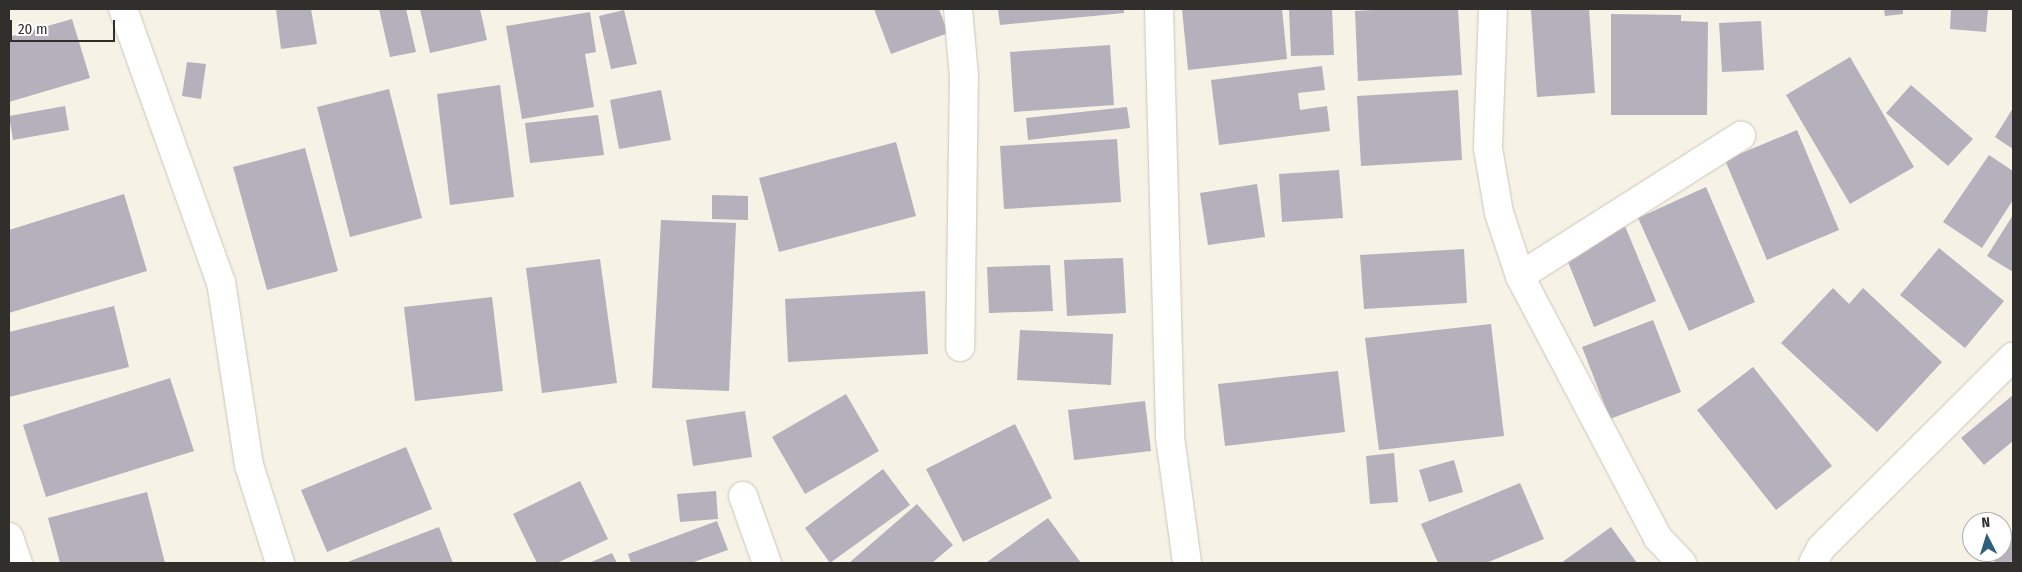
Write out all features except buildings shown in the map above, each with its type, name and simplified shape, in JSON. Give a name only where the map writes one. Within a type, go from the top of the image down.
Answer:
[{"type":"street","points":[[123,9],[221,282],[249,465],[280,563]]},
{"type":"street","points":[[958,9],[964,76],[960,347]]},
{"type":"street","points":[[1159,9],[1170,437],[1187,563]]},
{"type":"street","points":[[1493,9],[1488,148],[1499,213],[1520,276],[1658,538],[1682,563]]},
{"type":"street","points":[[1520,276],[1741,136]]},
{"type":"street","points":[[1813,563],[1821,548],[2013,357]]},
{"type":"street","points":[[743,496],[767,563]]},
{"type":"street","points":[[9,537],[18,563]]}]
